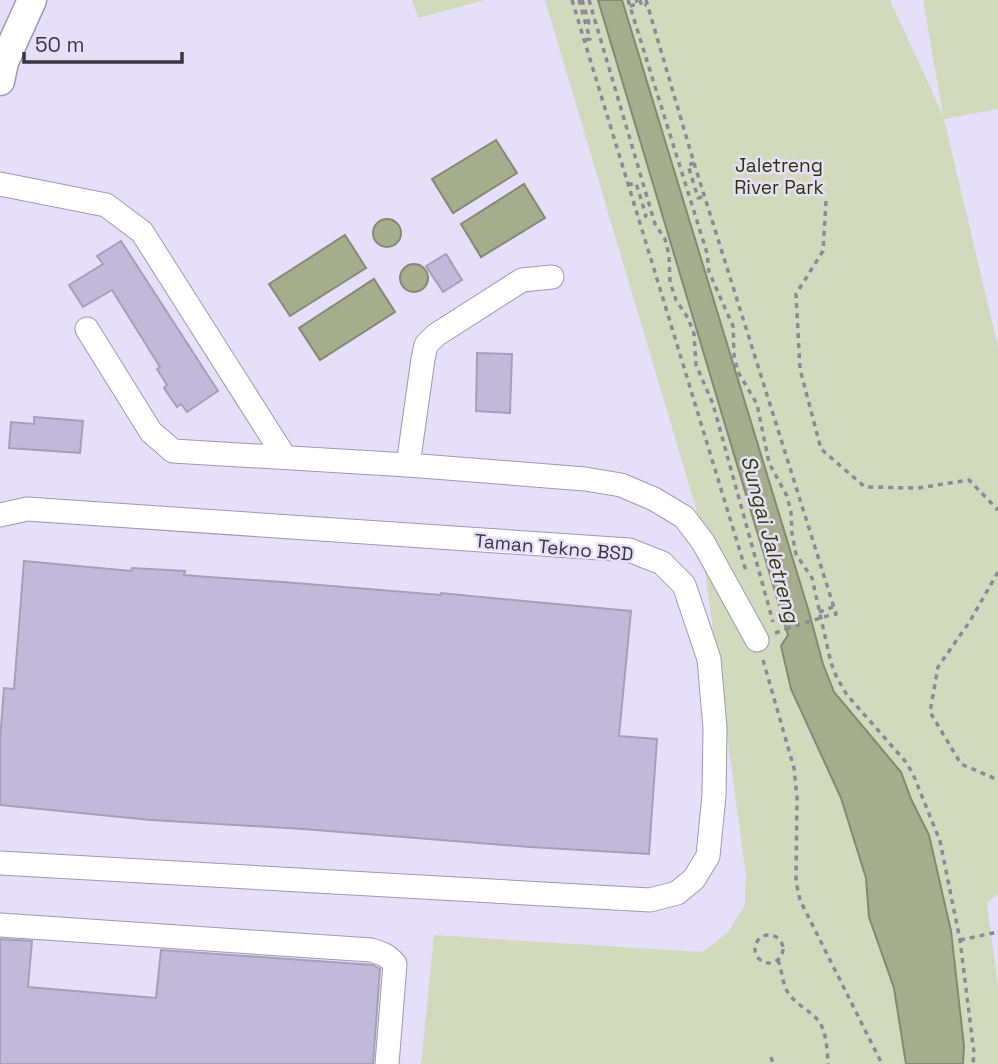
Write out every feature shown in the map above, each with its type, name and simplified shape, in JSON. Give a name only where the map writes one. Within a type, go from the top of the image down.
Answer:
[{"type":"main road","points":[[0,81],[4,62],[32,0]]},
{"type":"lane","points":[[0,184],[106,205],[142,232],[284,456]]},
{"type":"lane","points":[[408,465],[426,345],[436,335],[522,280],[552,277]]},
{"type":"lane","points":[[87,329],[151,432],[173,451],[284,456],[585,479],[621,485],[654,499],[684,517],[767,636]]},
{"type":"lane","name":"Taman Tekno BSD","points":[[0,515],[27,509],[629,550],[662,562],[684,585],[709,659],[715,729],[714,794],[708,856],[694,879],[677,893],[650,900],[0,863]]},
{"type":"lane","points":[[0,925],[357,949],[382,953],[390,957],[395,964],[387,1064]]},
{"type":"path","points":[[572,0],[746,572]]},
{"type":"path","points":[[581,0],[590,38],[584,40]]},
{"type":"path","points":[[581,0],[589,23],[595,20]]},
{"type":"path","points":[[589,0],[656,224],[669,255],[670,282],[694,334],[695,365],[713,404],[767,636],[794,768],[797,798],[796,882],[800,900],[882,1064]]},
{"type":"path","points":[[628,0],[707,253],[709,272],[733,326],[734,355],[738,372],[757,404],[769,463],[787,496],[796,554],[813,578],[831,663],[847,695],[905,761],[913,774],[940,841],[960,940],[974,1053],[973,1064]]},
{"type":"path","points":[[630,6],[638,4],[638,0]]},
{"type":"path","points":[[638,0],[642,7],[646,3],[836,614],[767,636]]},
{"type":"path","points":[[694,163],[688,164],[698,198],[705,196]]},
{"type":"path","points":[[686,184],[693,182]]},
{"type":"path","points":[[628,185],[636,183],[641,199],[646,216],[638,219]]},
{"type":"path","points":[[641,199],[648,198]]},
{"type":"path","points":[[826,201],[822,251],[796,294],[800,369],[821,449],[865,487],[918,488],[969,480],[998,510]]},
{"type":"path","points":[[757,404],[770,401]]},
{"type":"path","points":[[998,572],[971,621],[938,667],[930,712],[961,764],[998,780]]},
{"type":"path","points":[[819,612],[834,607]]},
{"type":"path","points":[[960,940],[998,932]]},
{"type":"path","points":[[763,936],[777,937],[783,948],[778,960],[763,961],[757,956],[757,941],[763,936]]},
{"type":"path","points":[[778,960],[787,991],[817,1018],[822,1028],[828,1064]]},
{"type":"path","points":[[771,1057],[773,1064]]},
{"type":"green space","points":[[412,0],[485,0],[418,18]]},
{"type":"green space","name":"Jaletreng River Park","points":[[545,0],[890,0],[943,115],[923,0],[998,0],[998,109],[944,119],[998,347],[998,894],[987,903],[998,987],[998,1064],[421,1064],[434,935],[703,952],[729,931],[745,905],[746,876],[697,512]]},
{"type":"water","name":"Sungai Jaletreng","points":[[598,0],[622,0],[823,664],[834,692],[901,772],[929,835],[951,931],[964,1046],[963,1064],[906,1064],[894,988],[869,917],[866,878],[841,798],[791,689],[781,646],[788,635]]},
{"type":"water","points":[[496,140],[517,173],[453,213],[432,179]]},
{"type":"water","points":[[524,184],[545,218],[481,257],[461,224]]},
{"type":"water","points":[[387,219],[397,223],[401,233],[397,243],[387,247],[377,243],[373,233],[377,223]]},
{"type":"water","points":[[345,235],[366,268],[290,316],[269,284]]},
{"type":"water","points":[[414,264],[424,268],[428,278],[424,288],[414,292],[404,288],[400,278],[404,268]]},
{"type":"water","points":[[374,279],[395,312],[320,360],[299,328]]},
{"type":"building","points":[[121,241],[218,391],[187,412],[181,404],[177,407],[164,388],[167,385],[157,369],[160,367],[112,290],[83,307],[69,285],[103,264],[97,256]]},
{"type":"building","points":[[446,254],[462,280],[443,292],[426,266]]},
{"type":"building","points":[[477,353],[512,354],[510,413],[476,411]]},
{"type":"building","points":[[34,417],[83,421],[80,453],[9,448],[11,422],[34,424]]},
{"type":"building","points":[[24,561],[131,571],[132,568],[185,571],[184,575],[441,593],[631,611],[619,736],[657,739],[649,854],[151,820],[0,805],[0,740],[4,688],[14,689]]},
{"type":"building","points":[[0,939],[32,941],[28,987],[156,998],[161,950],[373,965],[380,969],[373,1064],[0,1064]]}]
